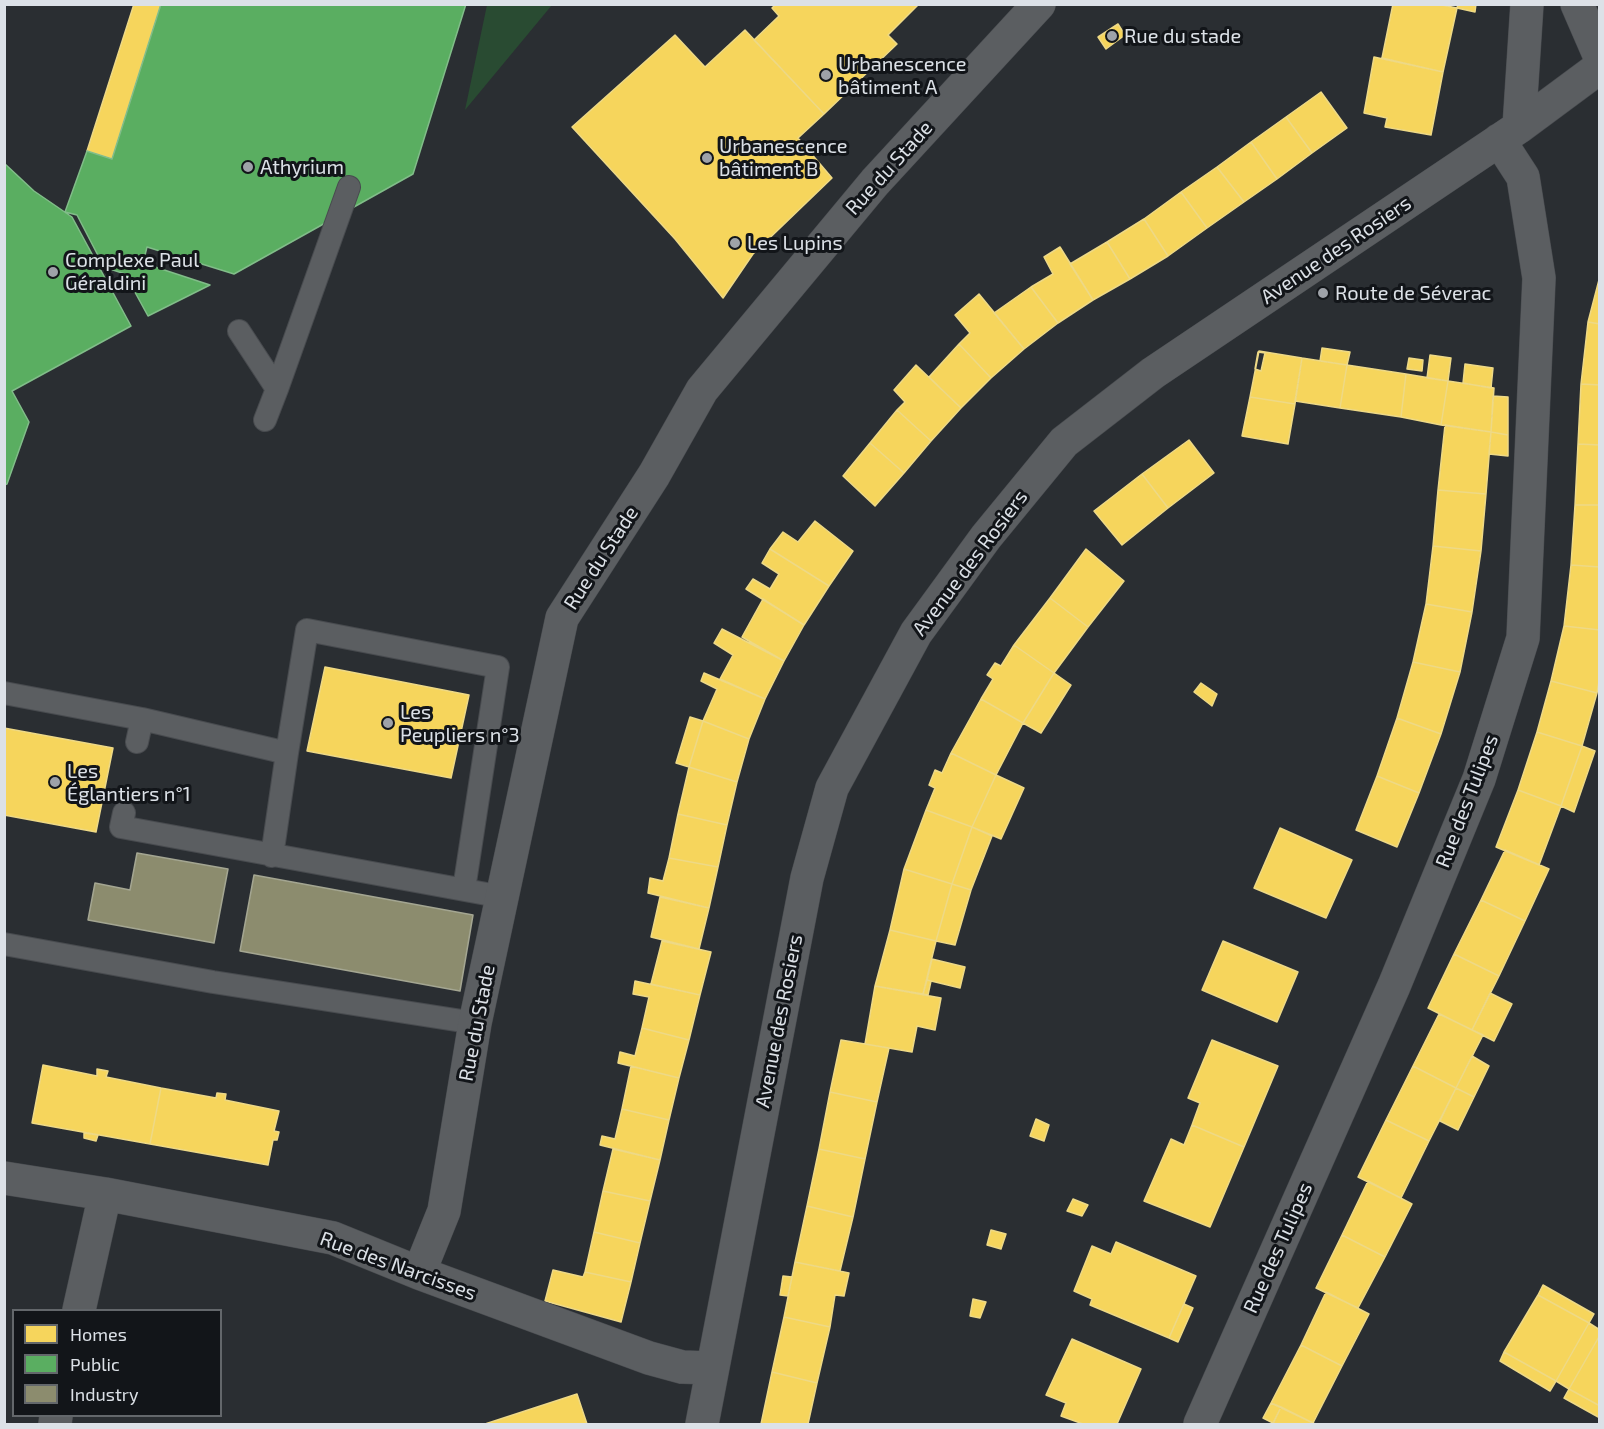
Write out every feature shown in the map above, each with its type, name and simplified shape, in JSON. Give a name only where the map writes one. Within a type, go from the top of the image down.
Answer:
[{"type":"street","name":"Rue du Stade","points":[[419,1273],[444,1211],[475,1023],[562,618],[654,476],[702,390],[875,182],[1039,4]]},
{"type":"street","points":[[1509,133],[1527,4]]},
{"type":"street","points":[[1577,4],[1599,57]]},
{"type":"street","name":"Avenue des Rosiers","points":[[702,1425],[807,878],[832,788],[916,633],[986,537],[1064,442],[1154,373],[1509,133],[1599,67]]},
{"type":"street","name":"Rue des Tulipes","points":[[1200,1425],[1394,986],[1479,779],[1523,638],[1539,278],[1523,177],[1509,133]]},
{"type":"street","name":"Rue des Narcisses","points":[[4,1178],[105,1194],[333,1238],[419,1273],[649,1358],[682,1367],[712,1368]]},
{"type":"street","points":[[79,1309],[105,1194]]},
{"type":"lane","points":[[265,420],[349,187]]},
{"type":"lane","points":[[239,331],[277,389]]},
{"type":"lane","points":[[272,856],[286,753],[308,630],[498,667],[464,889]]},
{"type":"lane","points":[[4,693],[142,719],[286,753]]},
{"type":"lane","points":[[137,742],[142,719]]},
{"type":"lane","points":[[124,813],[121,827],[503,897]]},
{"type":"lane","points":[[4,944],[213,982],[475,1023]]},
{"type":"green space","points":[[487,5],[552,5],[465,110]]},
{"type":"building: Homes","points":[[134,4],[161,4],[112,159],[87,151]]},
{"type":"building: Homes","name":"Urbanescence bâtiment A","points":[[776,4],[919,4],[888,35],[897,44],[824,114],[754,40],[779,16],[772,8]]},
{"type":"building: Homes","points":[[1393,4],[1437,4],[1457,8],[1443,72],[1382,58]]},
{"type":"building: Homes","points":[[1458,4],[1476,4],[1475,12],[1457,8]]},
{"type":"building: Homes","name":"Rue du stade","points":[[1118,24],[1125,35],[1106,49],[1098,37]]},
{"type":"building: Homes","name":"Urbanescence bâtiment B","points":[[745,30],[824,114],[798,138],[832,178],[753,254],[723,298],[675,239],[572,127],[675,35],[705,67]]},
{"type":"building: Homes","points":[[1374,57],[1443,72],[1431,135],[1385,127],[1387,118],[1364,113]]},
{"type":"building: Homes","points":[[1321,92],[1347,128],[1312,153],[1286,117]]},
{"type":"building: Homes","points":[[1286,117],[1312,153],[1277,179],[1251,142]]},
{"type":"building: Homes","points":[[1251,142],[1277,179],[1244,202],[1217,167]]},
{"type":"building: Homes","points":[[1217,167],[1244,202],[1207,228],[1181,192]]},
{"type":"building: Homes","points":[[1181,192],[1207,228],[1168,256],[1144,219]]},
{"type":"building: Homes","points":[[1144,219],[1168,256],[1130,279],[1107,242]]},
{"type":"building: Homes","points":[[1107,242],[1130,279],[1093,300],[1070,264]]},
{"type":"building: Homes","points":[[1060,247],[1093,300],[1058,323],[1031,287],[1053,274],[1044,257]]},
{"type":"building: Homes","points":[[1600,276],[1600,324],[1588,322]]},
{"type":"building: Homes","points":[[1031,287],[1058,323],[1024,349],[994,313]]},
{"type":"building: Homes","points":[[979,294],[1024,349],[991,378],[959,344],[970,333],[955,315]]},
{"type":"building: Homes","points":[[1588,322],[1600,324],[1600,385],[1581,384]]},
{"type":"building: Homes","points":[[959,344],[991,378],[961,408],[929,377]]},
{"type":"building: Homes","points":[[1322,348],[1350,352],[1347,365],[1320,361]]},
{"type":"building: Homes","points":[[1259,351],[1302,358],[1295,404],[1250,397]]},
{"type":"building: Homes","points":[[1258,352],[1265,353],[1261,371],[1255,369]]},
{"type":"building: Homes","points":[[1430,355],[1451,358],[1448,381],[1427,378]]},
{"type":"building: Homes","points":[[1302,358],[1347,365],[1340,408],[1295,401]]},
{"type":"building: Homes","points":[[1409,358],[1423,360],[1422,371],[1407,369]]},
{"type":"building: Homes","points":[[1465,364],[1493,368],[1491,388],[1463,383]]},
{"type":"building: Homes","points":[[916,365],[961,408],[931,441],[897,410],[905,402],[894,390]]},
{"type":"building: Homes","points":[[1347,365],[1406,374],[1401,417],[1340,408]]},
{"type":"building: Homes","points":[[1406,374],[1448,381],[1441,425],[1401,417]]},
{"type":"building: Homes","points":[[1448,381],[1494,388],[1491,432],[1441,425]]},
{"type":"building: Homes","points":[[1581,384],[1600,385],[1600,445],[1578,444]]},
{"type":"building: Homes","points":[[1493,396],[1508,397],[1508,435],[1491,432]]},
{"type":"building: Homes","points":[[1250,397],[1295,404],[1288,444],[1242,436]]},
{"type":"building: Homes","points":[[897,410],[931,441],[904,473],[870,443]]},
{"type":"building: Homes","points":[[1445,425],[1491,432],[1486,494],[1438,490]]},
{"type":"building: Homes","points":[[1491,432],[1508,435],[1508,456],[1489,454]]},
{"type":"building: Homes","points":[[1189,440],[1214,473],[1168,508],[1142,474]]},
{"type":"building: Homes","points":[[870,443],[904,473],[875,506],[843,476]]},
{"type":"building: Homes","points":[[1578,444],[1600,445],[1600,505],[1575,505]]},
{"type":"building: Homes","points":[[1142,474],[1168,508],[1122,545],[1094,511]]},
{"type":"building: Homes","points":[[1438,490],[1486,494],[1481,551],[1433,546]]},
{"type":"building: Homes","points":[[1575,505],[1600,505],[1600,567],[1571,565]]},
{"type":"building: Homes","points":[[815,521],[853,551],[829,586],[770,549],[783,532],[798,542]]},
{"type":"building: Homes","points":[[1433,546],[1481,551],[1472,612],[1426,604]]},
{"type":"building: Homes","points":[[770,549],[829,586],[804,625],[746,589],[753,579],[770,589],[779,574],[762,563]]},
{"type":"building: Homes","points":[[1086,549],[1124,581],[1088,627],[1050,598]]},
{"type":"building: Homes","points":[[1571,565],[1600,567],[1600,630],[1564,626]]},
{"type":"building: Homes","points":[[1050,598],[1088,627],[1054,673],[1014,645]]},
{"type":"building: Homes","points":[[763,599],[804,625],[784,661],[742,637]]},
{"type":"building: Homes","points":[[1426,604],[1472,612],[1460,672],[1413,662]]},
{"type":"building: Homes","points":[[1564,626],[1600,630],[1600,676],[1597,693],[1551,681]]},
{"type":"building: Homes","points":[[722,629],[784,661],[765,699],[720,679],[733,655],[714,643]]},
{"type":"building: Homes","points":[[1014,645],[1054,673],[1023,723],[981,699],[993,679],[987,675],[995,663],[1001,666]]},
{"type":"building: Homes","points":[[1413,662],[1460,672],[1441,734],[1397,718]]},
{"type":"building: Homes","name":"Les Peupliers n°3","points":[[325,667],[469,695],[451,778],[307,751]]},
{"type":"building: Homes","points":[[704,673],[765,699],[749,739],[703,721],[717,689],[701,681]]},
{"type":"building: Homes","points":[[1054,673],[1071,685],[1041,733],[1023,723]]},
{"type":"building: Homes","points":[[1551,681],[1597,693],[1582,746],[1537,732]]},
{"type":"building: Homes","points":[[1201,683],[1217,694],[1212,706],[1194,692]]},
{"type":"building: Homes","points":[[981,699],[1023,723],[996,775],[951,753]]},
{"type":"building: Homes","points":[[690,717],[703,721],[689,767],[676,763]]},
{"type":"building: Homes","points":[[1397,718],[1441,734],[1419,793],[1377,776]]},
{"type":"building: Homes","points":[[703,721],[749,739],[737,782],[689,767]]},
{"type":"building: Homes","name":"Les Églantiers n°1","points":[[4,728],[113,748],[96,832],[4,815]]},
{"type":"building: Homes","points":[[1537,732],[1582,746],[1561,806],[1518,790]]},
{"type":"building: Homes","points":[[1582,746],[1595,751],[1574,812],[1561,806]]},
{"type":"building: Homes","points":[[951,753],[996,775],[972,827],[926,810],[935,788],[929,785],[935,770],[942,773]]},
{"type":"building: Homes","points":[[689,767],[737,782],[727,825],[678,814]]},
{"type":"building: Homes","points":[[996,775],[1024,788],[1001,839],[972,827]]},
{"type":"building: Homes","points":[[1377,776],[1419,793],[1397,847],[1356,830]]},
{"type":"building: Homes","points":[[1518,790],[1561,806],[1539,865],[1496,847]]},
{"type":"building: Homes","points":[[926,810],[972,827],[952,884],[904,869]]},
{"type":"building: Homes","points":[[678,814],[727,825],[718,867],[669,858]]},
{"type":"building: Homes","points":[[972,827],[992,836],[971,890],[952,884]]},
{"type":"building: Homes","points":[[1280,828],[1352,860],[1326,918],[1254,888]]},
{"type":"building: Homes","points":[[1505,850],[1549,869],[1525,921],[1481,900]]},
{"type":"building: Homes","points":[[669,858],[718,867],[709,908],[648,893],[650,878],[663,881]]},
{"type":"building: Homes","points":[[904,869],[952,884],[936,941],[890,930]]},
{"type":"building: Homes","points":[[952,884],[971,890],[955,945],[936,941]]},
{"type":"building: Homes","points":[[660,897],[709,908],[699,949],[651,937]]},
{"type":"building: Homes","points":[[1481,900],[1525,921],[1499,976],[1454,954]]},
{"type":"building: Homes","points":[[890,930],[936,941],[923,994],[875,986]]},
{"type":"building: Homes","points":[[662,941],[711,952],[700,995],[651,984]]},
{"type":"building: Homes","points":[[1223,941],[1298,972],[1277,1022],[1202,990]]},
{"type":"building: Homes","points":[[1454,954],[1499,976],[1472,1030],[1428,1008]]},
{"type":"building: Homes","points":[[932,959],[965,967],[960,988],[927,980]]},
{"type":"building: Homes","points":[[927,980],[931,981],[928,995],[923,994]]},
{"type":"building: Homes","points":[[635,981],[700,995],[689,1040],[642,1028],[649,997],[633,994]]},
{"type":"building: Homes","points":[[875,986],[941,998],[935,1030],[917,1026],[912,1052],[865,1044]]},
{"type":"building: Homes","points":[[1490,993],[1512,1004],[1494,1041],[1472,1030]]},
{"type":"building: Homes","points":[[1439,1014],[1483,1035],[1456,1088],[1413,1066]]},
{"type":"building: Homes","points":[[642,1028],[689,1040],[679,1078],[618,1063],[620,1052],[635,1056]]},
{"type":"building: Homes","points":[[841,1040],[889,1048],[877,1102],[830,1092]]},
{"type":"building: Homes","points":[[1212,1040],[1278,1066],[1244,1147],[1192,1125],[1200,1103],[1188,1098]]},
{"type":"building: Homes","points":[[1472,1056],[1489,1066],[1474,1097],[1456,1088]]},
{"type":"building: Homes","points":[[43,1065],[97,1076],[97,1069],[108,1071],[106,1077],[161,1088],[150,1144],[32,1123]]},
{"type":"building: Homes","points":[[631,1066],[679,1078],[669,1120],[622,1109]]},
{"type":"building: Homes","points":[[1413,1066],[1456,1088],[1429,1141],[1386,1120]]},
{"type":"building: Homes","points":[[161,1088],[216,1098],[217,1093],[226,1094],[225,1100],[279,1111],[274,1131],[279,1132],[277,1140],[273,1140],[268,1165],[150,1144]]},
{"type":"building: Homes","points":[[1456,1088],[1474,1097],[1458,1130],[1440,1121]]},
{"type":"building: Homes","points":[[830,1092],[877,1102],[865,1159],[819,1149]]},
{"type":"building: Homes","points":[[622,1109],[669,1120],[660,1160],[600,1145],[602,1136],[615,1139]]},
{"type":"building: Homes","points":[[1036,1119],[1049,1125],[1044,1141],[1030,1136]]},
{"type":"building: Homes","points":[[1386,1120],[1429,1141],[1401,1198],[1358,1177]]},
{"type":"building: Homes","points":[[1192,1125],[1244,1147],[1210,1227],[1144,1201],[1171,1139],[1184,1145]]},
{"type":"building: Homes","points":[[84,1133],[98,1135],[96,1141],[84,1138]]},
{"type":"building: Homes","points":[[613,1149],[660,1160],[650,1201],[603,1191]]},
{"type":"building: Homes","points":[[819,1149],[865,1159],[853,1217],[807,1206]]},
{"type":"building: Homes","points":[[1368,1181],[1412,1204],[1385,1257],[1342,1235]]},
{"type":"building: Homes","points":[[603,1191],[650,1201],[640,1243],[594,1232]]},
{"type":"building: Homes","points":[[1073,1199],[1088,1205],[1082,1216],[1067,1211]]},
{"type":"building: Homes","points":[[807,1206],[853,1217],[840,1271],[795,1262]]},
{"type":"building: Homes","points":[[991,1230],[1006,1234],[1001,1249],[987,1245]]},
{"type":"building: Homes","points":[[594,1232],[640,1243],[631,1282],[585,1272]]},
{"type":"building: Homes","points":[[1342,1235],[1385,1257],[1358,1308],[1316,1288]]},
{"type":"building: Homes","points":[[1116,1242],[1196,1276],[1169,1338],[1090,1305],[1092,1299],[1074,1291],[1092,1246],[1111,1254]]},
{"type":"building: Homes","points":[[795,1262],[849,1273],[844,1296],[835,1295],[830,1327],[784,1317]]},
{"type":"building: Homes","points":[[553,1270],[583,1277],[585,1272],[631,1282],[621,1322],[545,1301]]},
{"type":"building: Homes","points":[[783,1276],[792,1277],[788,1296],[780,1295]]},
{"type":"building: Homes","points":[[1543,1285],[1594,1314],[1589,1323],[1538,1295]]},
{"type":"building: Homes","points":[[1326,1292],[1369,1314],[1342,1366],[1301,1345]]},
{"type":"building: Homes","points":[[1538,1295],[1589,1323],[1556,1381],[1504,1352]]},
{"type":"building: Homes","points":[[973,1299],[986,1302],[980,1318],[970,1316]]},
{"type":"building: Homes","points":[[1184,1304],[1193,1308],[1178,1342],[1169,1338]]},
{"type":"building: Homes","points":[[784,1317],[830,1327],[817,1383],[772,1372]]},
{"type":"building: Homes","points":[[1589,1323],[1600,1330],[1600,1335],[1569,1389],[1556,1381]]},
{"type":"building: Homes","points":[[1600,1335],[1600,1406],[1569,1389]]},
{"type":"building: Homes","points":[[1072,1339],[1141,1369],[1117,1424],[1083,1424],[1061,1416],[1066,1403],[1046,1395]]},
{"type":"building: Homes","points":[[1301,1345],[1342,1366],[1313,1423],[1271,1403]]},
{"type":"building: Homes","points":[[1504,1352],[1556,1381],[1550,1391],[1500,1361]]},
{"type":"building: Homes","points":[[772,1372],[817,1383],[808,1424],[761,1424]]},
{"type":"building: Homes","points":[[1569,1389],[1600,1406],[1600,1418],[1564,1398]]},
{"type":"building: Homes","points":[[577,1394],[587,1424],[485,1424]]},
{"type":"building: Homes","points":[[1271,1403],[1281,1407],[1273,1423],[1263,1418]]},
{"type":"building: Homes","points":[[1281,1407],[1315,1424],[1273,1424]]},
{"type":"building: Public","name":"Athyrium","points":[[161,4],[466,4],[413,174],[234,274],[147,247],[143,263],[210,285],[148,316],[125,274],[104,267],[77,215],[65,212],[87,151],[112,159]]},
{"type":"building: Public","name":"Complexe Paul Géraldini","points":[[4,163],[34,191],[72,217],[131,326],[12,391],[29,422],[7,484],[4,485]]},
{"type":"building: Industry","points":[[137,853],[228,869],[214,943],[88,920],[95,883],[130,890]]},
{"type":"building: Industry","points":[[254,875],[473,915],[460,991],[240,951]]},
{"type":"place","name":"Rue du stade","points":[[1112,36]]},
{"type":"place","name":"Urbanescence bâtiment A","points":[[826,75]]},
{"type":"place","name":"Urbanescence bâtiment B","points":[[707,158]]},
{"type":"place","name":"Athyrium","points":[[248,167]]},
{"type":"place","name":"Les Lupins","points":[[735,243]]},
{"type":"place","name":"Complexe Paul Géraldini","points":[[53,272]]},
{"type":"place","name":"Route de Séverac","points":[[1323,293]]},
{"type":"place","name":"Les Peupliers n°3","points":[[388,723]]},
{"type":"place","name":"Les Églantiers n°1","points":[[55,782]]}]
